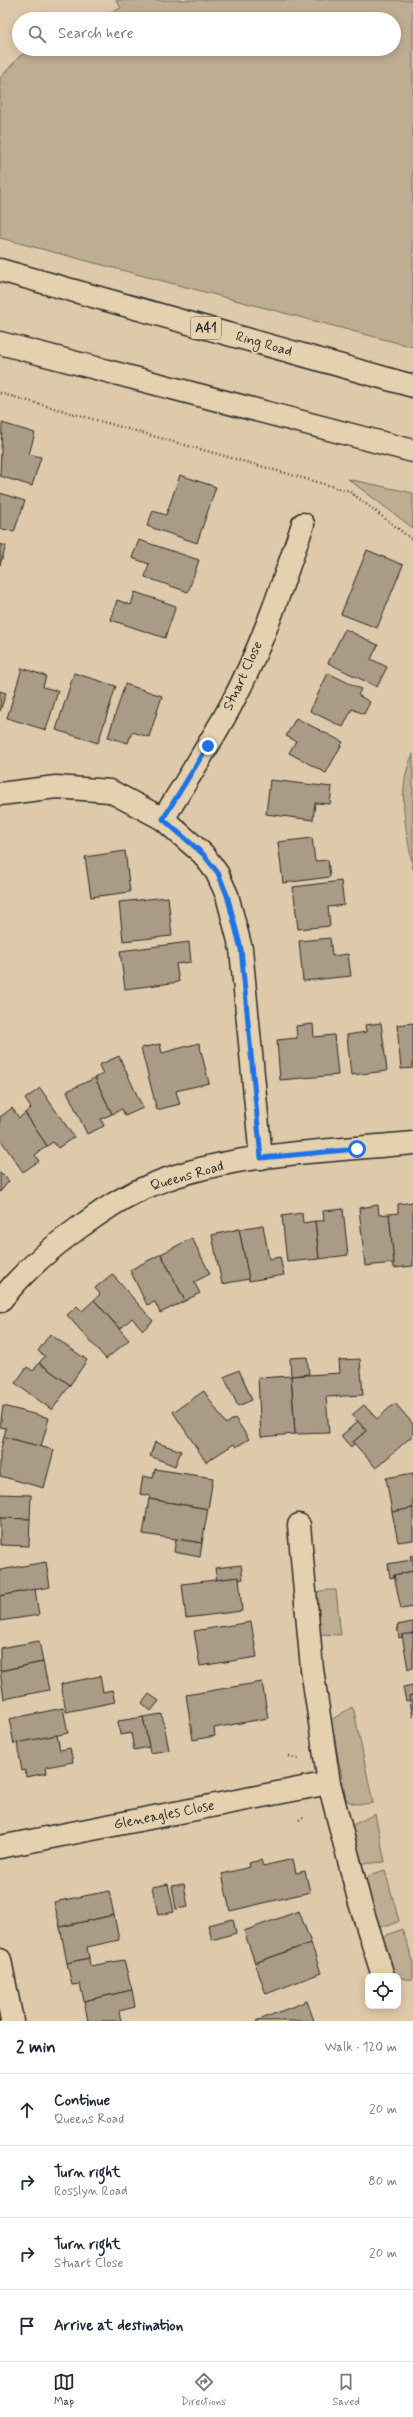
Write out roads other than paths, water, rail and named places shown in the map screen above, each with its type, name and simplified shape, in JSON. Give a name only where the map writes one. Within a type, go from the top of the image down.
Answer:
[{"type":"main road","name":"Ring Road","points":[[0,270],[413,386]]},
{"type":"main road","points":[[0,343],[413,450]]},
{"type":"main road","name":"Stuart Close","points":[[163,819],[212,740],[249,667],[279,594],[302,524]]},
{"type":"main road","points":[[0,794],[56,787],[110,791],[163,819],[203,854],[218,873],[227,895],[241,949],[261,1158]]},
{"type":"main road","name":"Queens Road","points":[[0,1301],[34,1262],[67,1236],[104,1210],[141,1190],[201,1170],[261,1158],[413,1143]]},
{"type":"main road","points":[[299,1525],[312,1669],[329,1783],[360,1903],[382,1973]]},
{"type":"main road","name":"Gleneagles Close","points":[[0,1847],[329,1783]]},
{"type":"main road","points":[[0,1960],[12,2021]]}]
